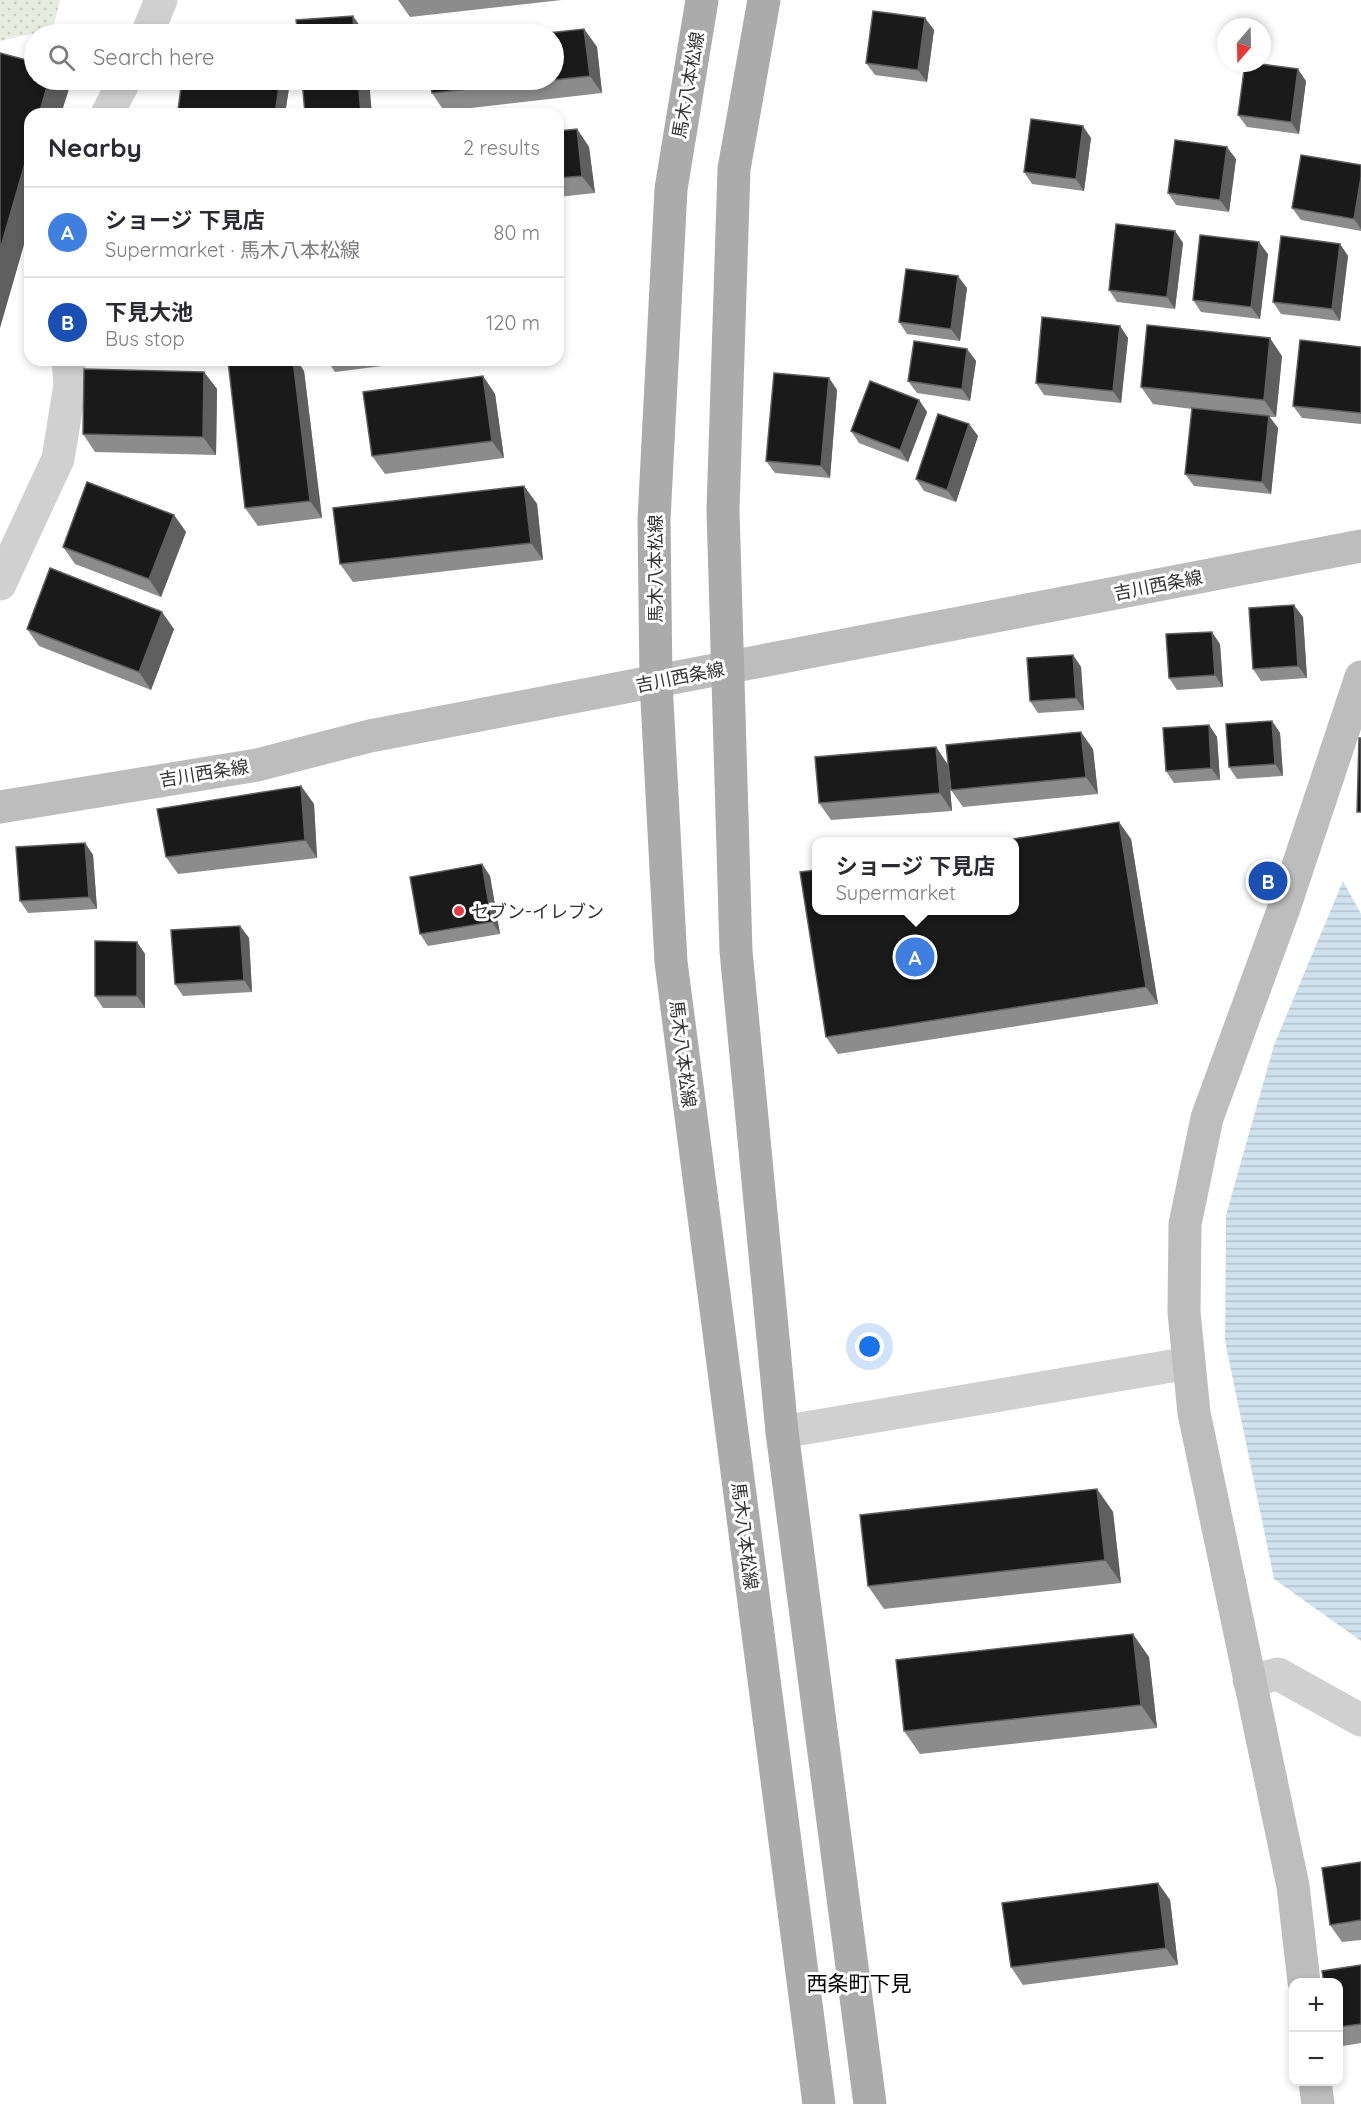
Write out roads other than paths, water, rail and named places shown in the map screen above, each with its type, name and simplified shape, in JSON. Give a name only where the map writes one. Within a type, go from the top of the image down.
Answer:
[{"type":"main road","name":"馬木八本松線","points":[[702,0],[670,189],[654,520],[656,682],[671,962],[819,2104]]},
{"type":"main road","points":[[764,0],[734,169],[723,510],[736,951],[782,1432],[870,2104]]},
{"type":"main road","name":"吉川西条線","points":[[0,807],[257,765],[370,736],[1361,546]]},
{"type":"main road","points":[[1303,1978],[1293,1886],[1194,1413],[1184,1312],[1185,1224],[1207,1118],[1284,908],[1361,677]]},
{"type":"main road","points":[[1315,2086],[1317,2104]]},
{"type":"street","points":[[151,24],[160,0]]},
{"type":"street","points":[[110,108],[120,90]]},
{"type":"street","points":[[0,584],[58,459],[70,385],[68,366]]},
{"type":"street","points":[[782,1432],[1189,1363]]},
{"type":"street","points":[[1249,1681],[1278,1674],[1361,1720]]},
{"type":"water","points":[[1343,881],[1361,914],[1361,1641],[1274,1579],[1225,1341],[1226,1215],[1274,1045]]},
{"type":"place","name":"下見大池","points":[[1268,881]]},
{"type":"place","name":"セブン-イレブン","points":[[459,911]]},
{"type":"place","name":"ショージ 下見店","points":[[915,957]]},
{"type":"district","name":"西条町下見","points":[[859,1983]]}]
